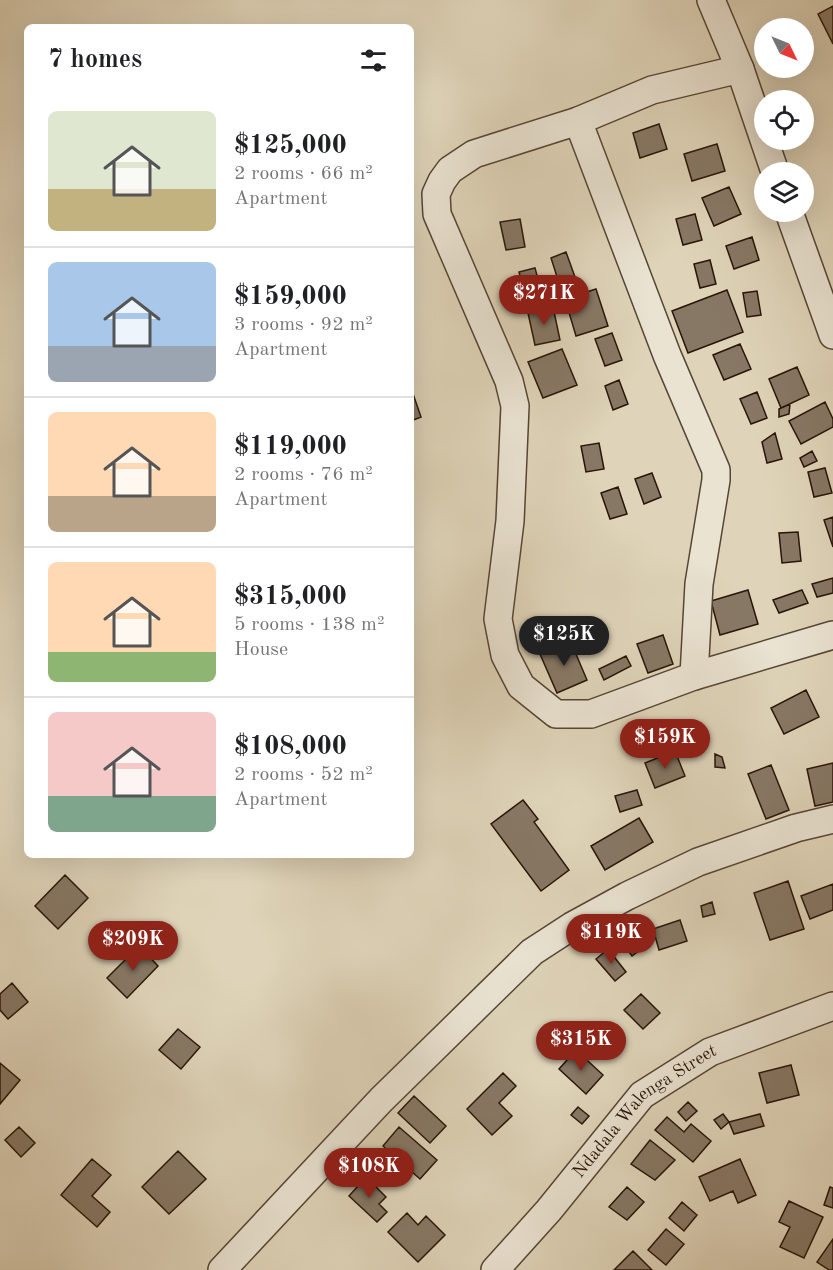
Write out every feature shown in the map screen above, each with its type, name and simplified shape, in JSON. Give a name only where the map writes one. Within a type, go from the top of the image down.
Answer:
[{"type":"street","points":[[711,0],[740,69],[772,162]]},
{"type":"street","points":[[740,69],[652,90],[578,121],[474,154],[450,170],[436,194],[437,214],[474,297],[513,393],[515,406],[510,521],[498,619],[505,655],[521,686],[556,714],[591,714],[694,676],[833,635]]},
{"type":"street","points":[[578,121],[667,356],[716,471],[699,584],[694,676]]},
{"type":"street","points":[[793,222],[833,335]]},
{"type":"street","points":[[222,1270],[381,1100],[532,952],[572,926],[627,896],[698,862],[796,828],[833,819]]},
{"type":"street","name":"Ndadala Walenga Street","points":[[495,1270],[549,1210],[642,1095],[710,1052],[833,1006]]},
{"type":"building","points":[[833,6],[833,44],[818,14]]},
{"type":"building","points":[[659,124],[667,149],[640,158],[633,133]]},
{"type":"building","points":[[717,144],[725,171],[692,181],[684,154]]},
{"type":"building","points":[[729,187],[741,214],[714,226],[702,198]]},
{"type":"building","points":[[695,214],[702,240],[683,245],[676,219]]},
{"type":"building","points":[[520,219],[525,247],[506,250],[500,222]]},
{"type":"building","points":[[752,237],[759,260],[734,269],[726,246]]},
{"type":"building","points":[[566,252],[575,277],[559,283],[551,258]]},
{"type":"building","points":[[710,260],[716,284],[700,288],[694,264]]},
{"type":"building","points":[[535,268],[542,294],[526,298],[519,272]]},
{"type":"building","points":[[596,289],[608,326],[576,336],[565,299]]},
{"type":"building","points":[[727,290],[743,332],[688,353],[672,311]]},
{"type":"building","points":[[757,291],[761,315],[747,317],[743,293]]},
{"type":"building","points":[[553,307],[560,340],[535,345],[528,313]]},
{"type":"building","points":[[612,333],[622,360],[605,366],[595,339]]},
{"type":"building","points":[[740,344],[751,369],[724,380],[713,355]]},
{"type":"building","points":[[562,349],[577,385],[543,398],[528,362]]},
{"type":"building","points":[[797,367],[809,395],[781,408],[769,379]]},
{"type":"building","points":[[619,380],[628,404],[613,410],[605,386]]},
{"type":"building","points":[[757,392],[767,418],[751,424],[740,399]]},
{"type":"building","points":[[414,397],[421,417],[414,420]]},
{"type":"building","points":[[825,402],[833,419],[833,427],[801,444],[789,421]]},
{"type":"building","points":[[790,404],[789,414],[779,417],[779,409]]},
{"type":"building","points":[[775,433],[782,459],[767,463],[762,442]]},
{"type":"building","points":[[599,443],[604,469],[586,472],[581,446]]},
{"type":"building","points":[[812,451],[817,461],[804,467],[800,458]]},
{"type":"building","points":[[825,468],[832,493],[814,497],[808,472]]},
{"type":"building","points":[[652,473],[661,497],[644,504],[635,479]]},
{"type":"building","points":[[618,487],[627,514],[610,519],[601,493]]},
{"type":"building","points":[[833,517],[833,547],[824,520]]},
{"type":"building","points":[[798,532],[801,561],[782,563],[779,533]]},
{"type":"building","points":[[833,578],[833,593],[817,597],[812,584]]},
{"type":"building","points":[[748,590],[758,624],[720,635],[711,601]]},
{"type":"building","points":[[802,590],[808,603],[779,613],[773,600]]},
{"type":"building","points":[[663,635],[673,664],[648,673],[637,644]]},
{"type":"building","points":[[570,640],[587,680],[557,693],[540,654]]},
{"type":"building","points":[[626,656],[631,666],[604,680],[599,669]]},
{"type":"building","points":[[806,690],[819,717],[784,734],[771,708]]},
{"type":"building","points":[[675,751],[685,776],[655,788],[645,763]]},
{"type":"building","points":[[715,754],[722,757],[725,768],[715,767]]},
{"type":"building","points":[[833,763],[833,802],[815,806],[807,769]]},
{"type":"building","points":[[771,765],[789,810],[766,819],[748,774]]},
{"type":"building","points":[[637,790],[642,805],[620,812],[615,796]]},
{"type":"building","points":[[523,800],[538,819],[534,822],[569,870],[541,891],[491,824]]},
{"type":"building","points":[[639,818],[653,842],[605,870],[591,846]]},
{"type":"building","points":[[65,875],[88,898],[58,929],[35,906]]},
{"type":"building","points":[[788,881],[804,929],[770,940],[754,893]]},
{"type":"building","points":[[833,884],[833,910],[810,919],[801,896]]},
{"type":"building","points":[[712,902],[715,914],[703,917],[701,906]]},
{"type":"building","points":[[680,920],[687,941],[659,950],[653,929]]},
{"type":"building","points":[[630,936],[640,950],[632,956],[621,941]]},
{"type":"building","points":[[139,946],[158,966],[127,998],[107,978]]},
{"type":"building","points":[[608,949],[626,972],[615,981],[596,959]]},
{"type":"building","points":[[12,983],[28,1002],[8,1019],[0,1010],[0,994]]},
{"type":"building","points":[[641,994],[660,1013],[643,1029],[624,1010]]},
{"type":"building","points":[[178,1029],[200,1047],[181,1069],[159,1050]]},
{"type":"building","points":[[576,1050],[603,1075],[586,1094],[559,1069]]},
{"type":"building","points":[[0,1063],[20,1080],[0,1104]]},
{"type":"building","points":[[791,1065],[799,1095],[767,1103],[759,1073]]},
{"type":"building","points":[[503,1073],[516,1086],[499,1103],[512,1116],[492,1135],[467,1109]]},
{"type":"building","points":[[414,1096],[446,1126],[430,1143],[398,1113]]},
{"type":"building","points":[[688,1102],[697,1111],[686,1121],[678,1112]]},
{"type":"building","points":[[578,1107],[589,1116],[582,1124],[571,1115]]},
{"type":"building","points":[[723,1114],[729,1122],[721,1129],[714,1120]]},
{"type":"building","points":[[760,1114],[764,1126],[734,1134],[729,1122]]},
{"type":"building","points":[[667,1117],[684,1132],[691,1124],[711,1141],[693,1162],[655,1130]]},
{"type":"building","points":[[19,1127],[35,1143],[21,1157],[5,1140]]},
{"type":"building","points":[[399,1127],[437,1160],[420,1179],[383,1146]]},
{"type":"building","points":[[650,1140],[675,1160],[655,1180],[631,1164]]},
{"type":"building","points":[[178,1151],[206,1179],[169,1214],[142,1187]]},
{"type":"building","points":[[92,1159],[111,1175],[92,1196],[110,1212],[97,1227],[61,1195]]},
{"type":"building","points":[[740,1159],[756,1195],[738,1203],[733,1191],[710,1201],[699,1177]]},
{"type":"building","points":[[366,1177],[386,1197],[379,1204],[387,1212],[377,1222],[349,1196]]},
{"type":"building","points":[[627,1187],[644,1202],[627,1220],[609,1207]]},
{"type":"building","points":[[830,1187],[833,1188],[833,1208],[824,1205]]},
{"type":"building","points":[[789,1201],[823,1217],[804,1258],[780,1247],[790,1227],[779,1222]]},
{"type":"building","points":[[682,1202],[697,1215],[684,1231],[669,1218]]},
{"type":"building","points":[[407,1213],[418,1225],[426,1216],[445,1235],[418,1262],[388,1232]]},
{"type":"building","points":[[666,1229],[684,1244],[666,1265],[648,1250]]},
{"type":"building","points":[[833,1239],[833,1270],[829,1270],[817,1262]]},
{"type":"building","points":[[633,1251],[652,1270],[614,1270]]}]
